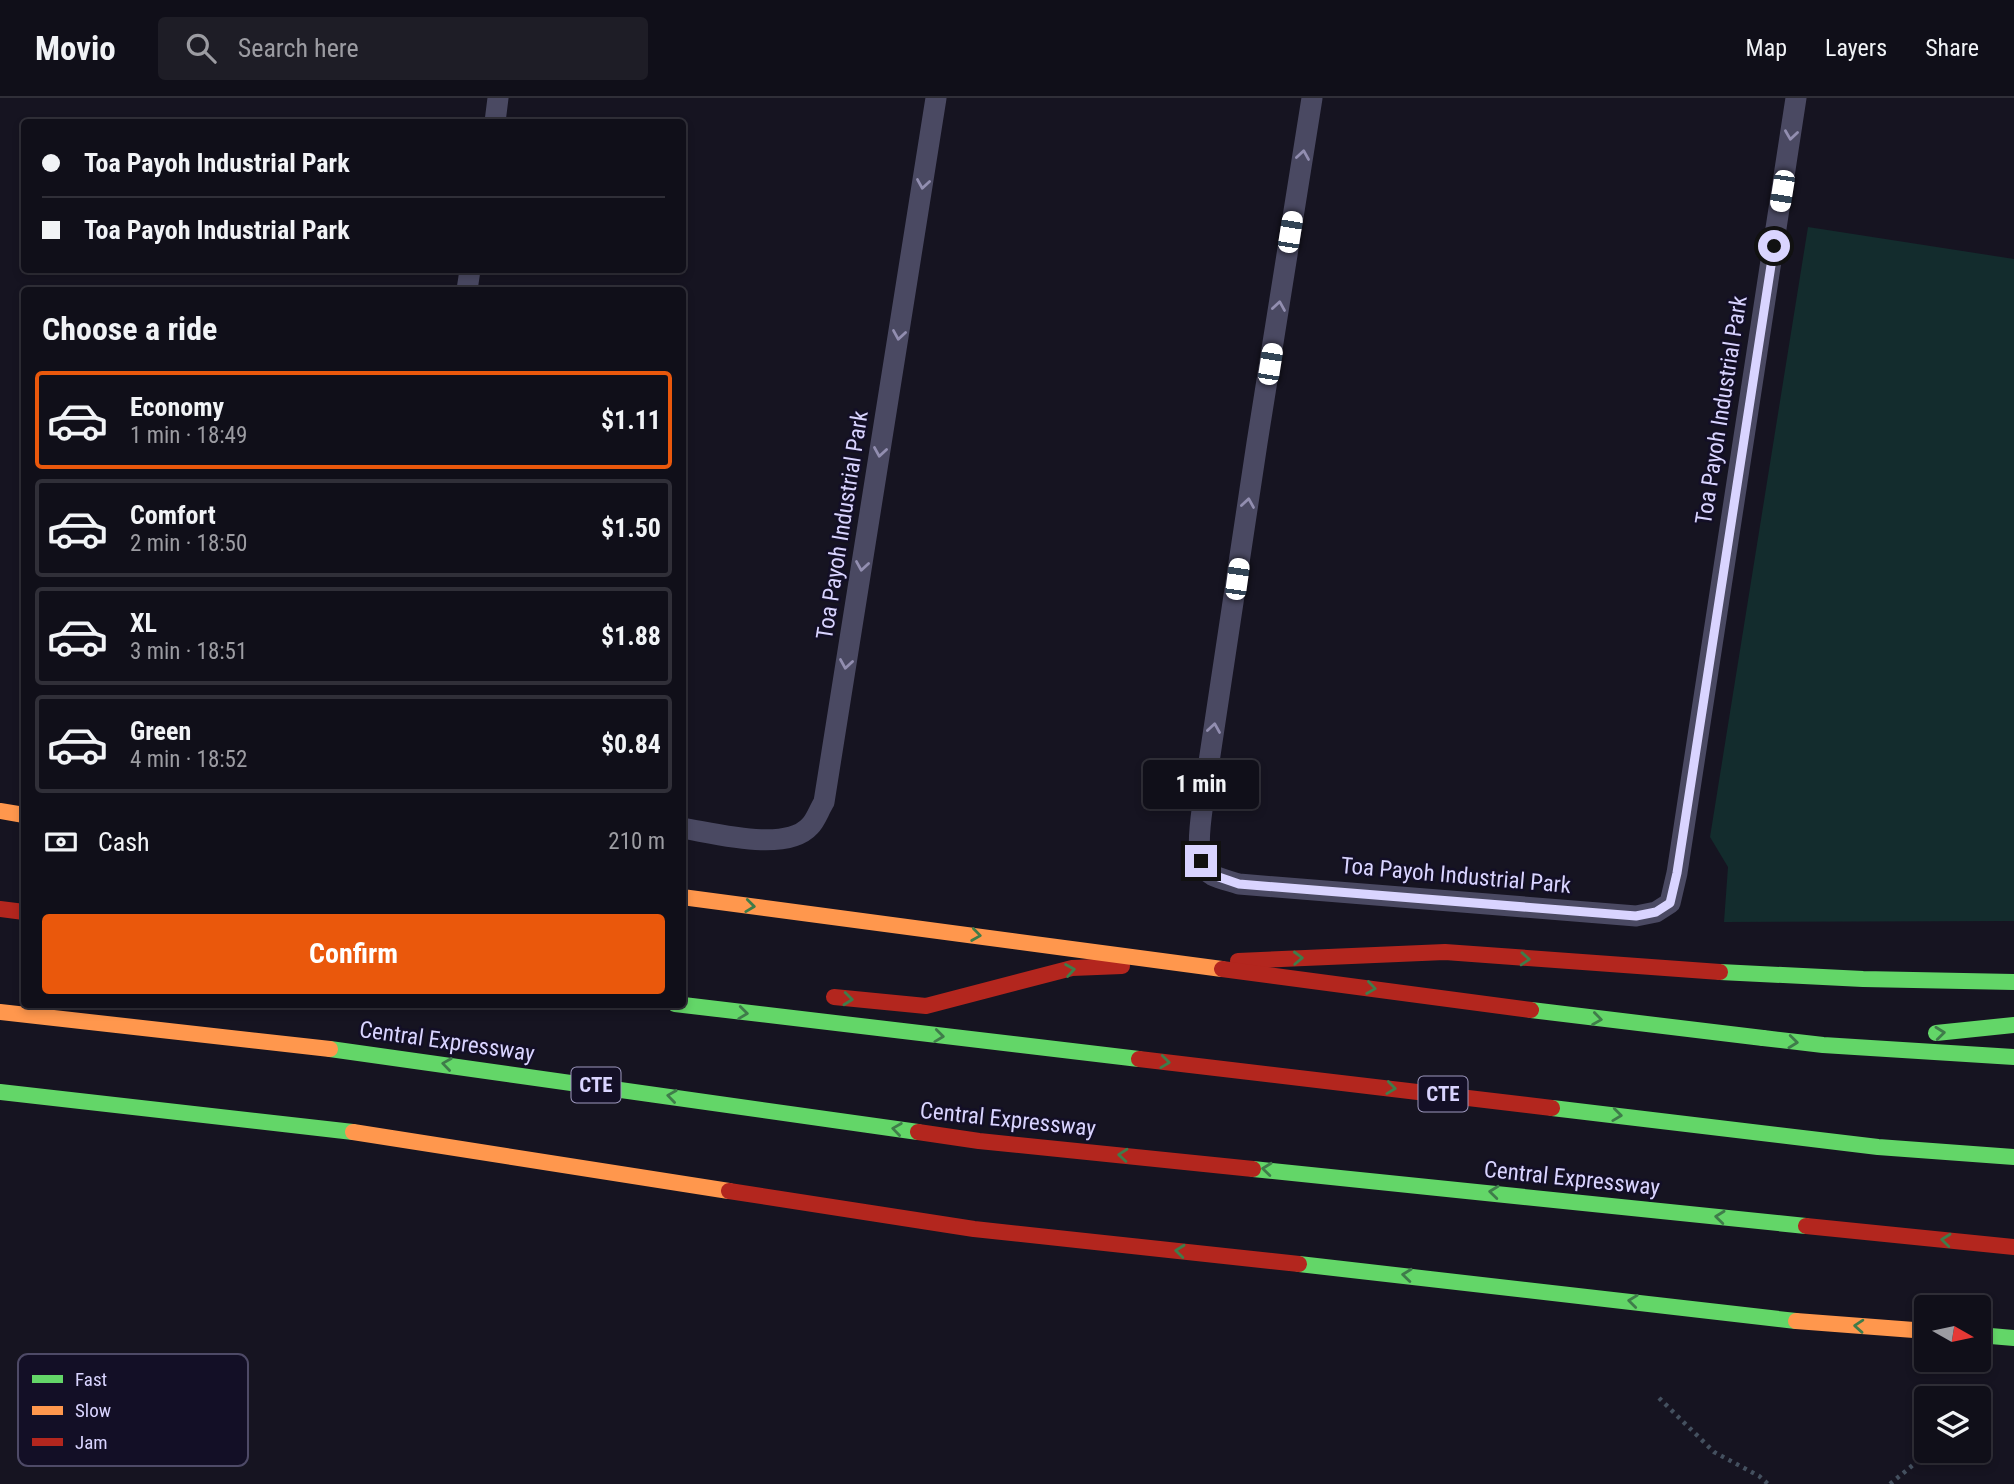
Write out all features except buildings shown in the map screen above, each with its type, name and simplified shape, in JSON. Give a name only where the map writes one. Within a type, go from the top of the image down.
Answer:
[{"type":"highway","points":[[0,811],[21,814]]},
{"type":"highway","points":[[686,898],[1620,1022],[1823,1045],[2014,1057]]},
{"type":"highway","points":[[0,909],[21,912]]},
{"type":"highway","points":[[818,996],[926,1006],[1072,968],[1445,953],[1694,971],[1863,979],[2014,982]]},
{"type":"highway","name":"CTE","points":[[686,1005],[1878,1147],[2014,1157]]},
{"type":"highway","name":"Central Expressway","points":[[0,1012],[379,1054],[979,1141],[2014,1247]]},
{"type":"highway","points":[[1823,1045],[2014,1026]]},
{"type":"highway","points":[[0,1092],[362,1133],[974,1229],[1471,1282],[1833,1325],[1914,1330]]},
{"type":"highway","points":[[1992,1336],[2014,1338]]},
{"type":"lane","points":[[495,119],[498,98]]},
{"type":"lane","name":"Toa Payoh Industrial Park","points":[[686,829],[764,840],[792,837],[810,827],[824,802],[936,98]]},
{"type":"lane","name":"Toa Payoh Industrial Park","points":[[1312,98],[1206,782],[1199,835],[1201,861],[1210,874],[1239,884],[1636,916],[1656,912],[1670,903],[1677,873],[1797,98]]},
{"type":"path","points":[[1660,1398],[1714,1452],[1759,1476],[1768,1484]]},
{"type":"path","points":[[1890,1484],[1915,1463]]},
{"type":"green space","points":[[1808,227],[2014,259],[2014,921],[1724,922],[1728,867],[1710,837]]},
{"type":"traffic: fast","points":[[1720,972],[1863,979],[2014,982]]},
{"type":"traffic: fast","points":[[686,1005],[1139,1059]]},
{"type":"traffic: fast","points":[[1531,1010],[1763,1038]]},
{"type":"traffic: fast","points":[[1936,1033],[2014,1025]]},
{"type":"traffic: fast","points":[[1763,1038],[1823,1045],[2014,1057]]},
{"type":"traffic: fast","points":[[330,1049],[918,1132]]},
{"type":"traffic: fast","points":[[0,1092],[353,1132]]},
{"type":"traffic: fast","points":[[1552,1108],[1878,1147],[2014,1157]]},
{"type":"traffic: fast","points":[[1253,1169],[1806,1226]]},
{"type":"traffic: fast","points":[[1299,1264],[1796,1321]]},
{"type":"traffic: fast","points":[[1992,1336],[2014,1338]]},
{"type":"traffic: slow","points":[[0,811],[21,814]]},
{"type":"traffic: slow","points":[[686,898],[1222,969]]},
{"type":"traffic: slow","points":[[0,1012],[330,1049]]},
{"type":"traffic: slow","points":[[353,1132],[729,1191]]},
{"type":"traffic: slow","points":[[1796,1321],[1914,1330]]},
{"type":"traffic: jam","points":[[0,909],[21,912]]},
{"type":"traffic: jam","points":[[1238,961],[1445,952],[1720,972]]},
{"type":"traffic: jam","points":[[834,997],[926,1006],[1072,968],[1122,966]]},
{"type":"traffic: jam","points":[[1222,969],[1531,1010]]},
{"type":"traffic: jam","points":[[1139,1059],[1552,1108]]},
{"type":"traffic: jam","points":[[918,1132],[979,1141],[1253,1169]]},
{"type":"traffic: jam","points":[[729,1191],[974,1229],[1299,1264]]},
{"type":"traffic: jam","points":[[1806,1226],[2014,1247]]},
{"type":"route","points":[[1201,861],[1210,874],[1239,884],[1636,916],[1656,912],[1670,903],[1677,873],[1774,246]]}]
